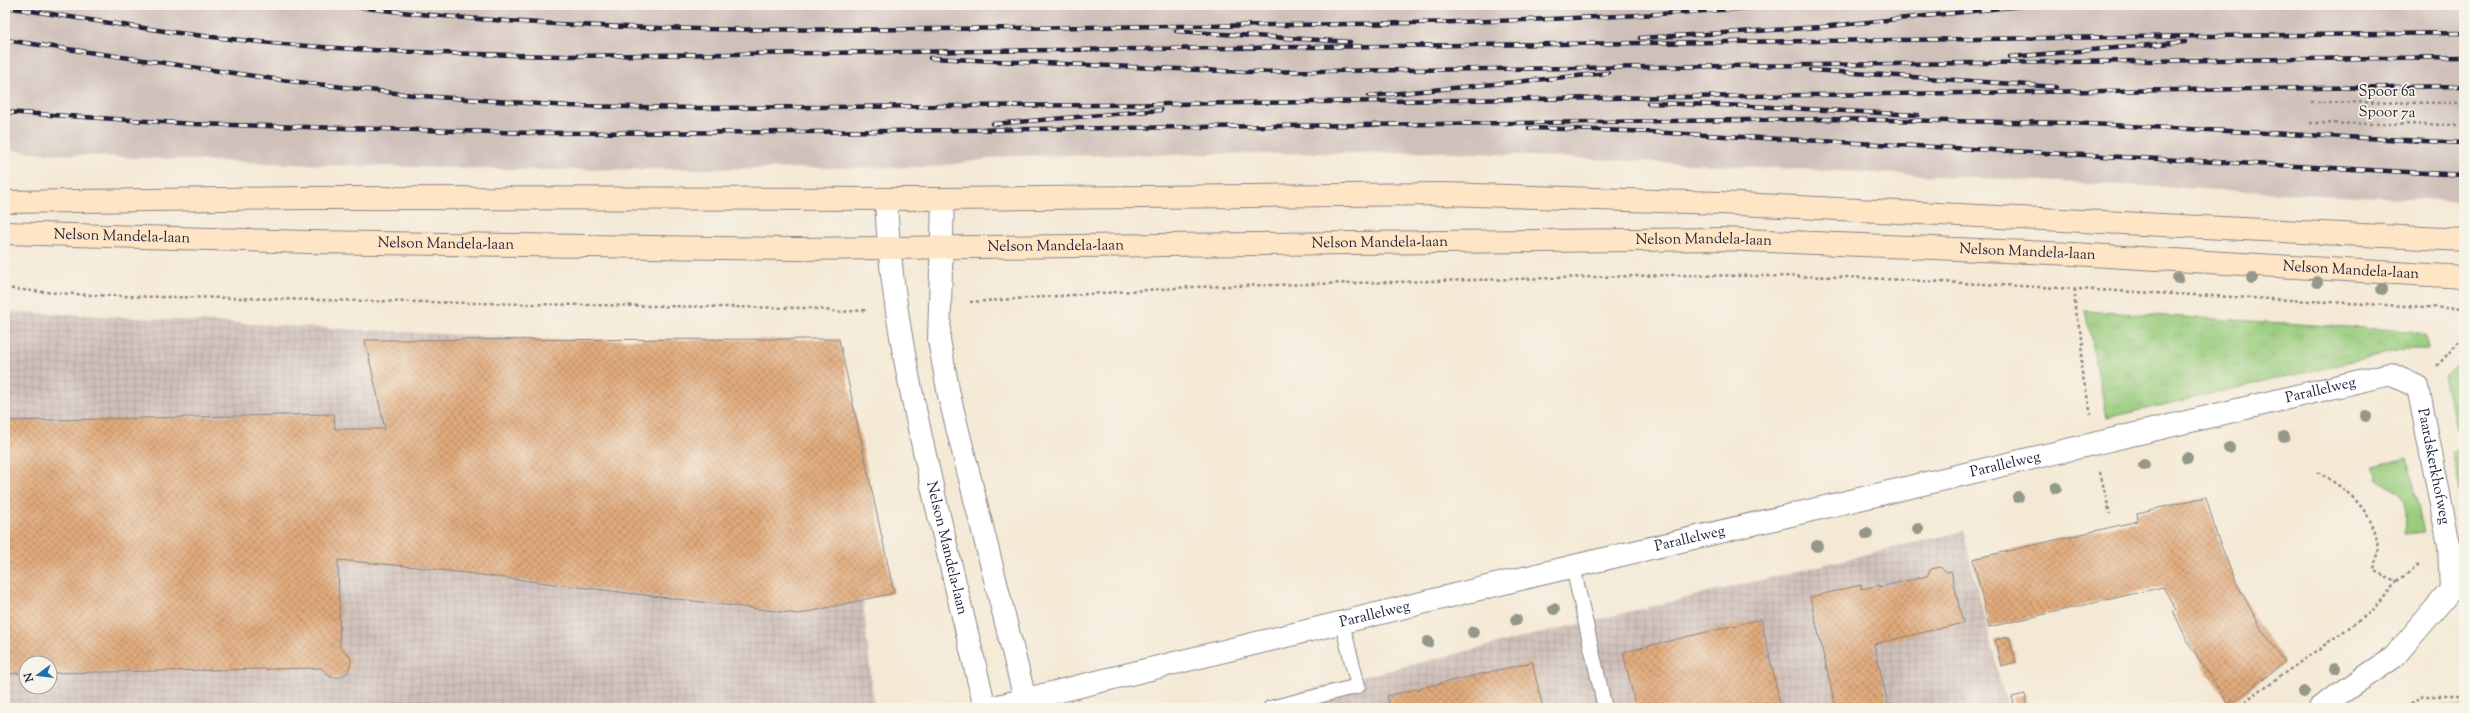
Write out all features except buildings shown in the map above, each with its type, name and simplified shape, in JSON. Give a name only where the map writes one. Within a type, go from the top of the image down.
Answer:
[{"type":"main road","points":[[5,202],[305,198],[943,199],[1446,194],[1719,203],[2464,240]]},
{"type":"main road","name":"Nelson Mandela-laan","points":[[5,233],[308,242],[795,249],[1722,239],[2073,254],[2464,277]]},
{"type":"street","name":"Nelson Mandela-laan","points":[[886,199],[888,247],[896,308],[912,403],[985,708]]},
{"type":"street","points":[[943,199],[939,340],[949,395],[1025,699]]},
{"type":"street","name":"Parallelweg","points":[[990,708],[1573,567],[2390,374]]},
{"type":"street","name":"Paardskerkhofweg","points":[[2319,708],[2394,657],[2458,590],[2418,387],[2390,374]]},
{"type":"lane","points":[[1573,567],[1605,708]]},
{"type":"lane","points":[[1270,708],[1358,686],[1342,623]]},
{"type":"path","name":"Spoor 6a","points":[[2311,102],[2464,103]]},
{"type":"path","name":"Spoor 7a","points":[[2310,122],[2464,125]]},
{"type":"path","points":[[939,304],[1191,287],[1675,275],[1846,277],[2464,309]]},
{"type":"path","points":[[5,288],[102,294],[549,305],[810,308],[840,312],[896,308]]},
{"type":"path","points":[[2075,289],[2075,312],[2083,342],[2080,368],[2092,421],[2093,445],[2110,514]]},
{"type":"path","points":[[2418,387],[2464,336]]},
{"type":"path","points":[[2235,708],[2374,610],[2397,581],[2374,571],[2378,541],[2364,508],[2343,487],[2318,472]]},
{"type":"path","points":[[2406,708],[2423,696],[2464,696]]},
{"type":"shaded area","points":[[5,5],[2464,5],[2464,202],[1454,152],[1009,156],[933,167],[541,170],[292,164],[72,155],[5,150]]},
{"type":"shaded area","points":[[5,311],[838,355],[874,708],[5,708]]},
{"type":"shaded area","points":[[1963,531],[2007,708],[1233,708]]},
{"type":"green space","points":[[2085,311],[2412,331],[2426,335],[2428,349],[2405,349],[2107,418]]},
{"type":"green space","points":[[2464,358],[2464,427],[2456,429],[2444,377]]},
{"type":"green space","points":[[2464,448],[2464,508],[2452,452]]},
{"type":"green space","points":[[2408,458],[2424,532],[2404,534],[2406,510],[2402,499],[2395,490],[2376,479],[2377,473],[2372,466]]},
{"type":"railway","points":[[340,5],[433,15],[620,27],[807,30],[1263,25],[1525,20],[1699,12],[1786,5]]},
{"type":"railway","points":[[1640,38],[1821,27],[2030,5]]},
{"type":"railway","points":[[5,7],[187,34],[282,44],[377,50],[567,56],[2464,33]]},
{"type":"railway","points":[[1176,31],[1350,42]]},
{"type":"railway","points":[[5,40],[281,80],[422,96],[569,106],[698,108],[1097,105],[2464,86]]},
{"type":"railway","points":[[2010,57],[2185,42]]},
{"type":"railway","points":[[930,58],[1245,72],[2464,57]]},
{"type":"railway","points":[[1811,70],[2056,87]]},
{"type":"railway","points":[[1369,96],[1608,73]]},
{"type":"railway","points":[[1648,103],[1750,106],[1918,115]]},
{"type":"railway","points":[[993,124],[1161,110]]},
{"type":"railway","points":[[5,112],[194,124],[533,133],[805,132],[1823,119],[2075,123]]},
{"type":"railway","points":[[2070,123],[2464,143]]},
{"type":"railway","points":[[1529,128],[1630,131],[2464,175]]}]
